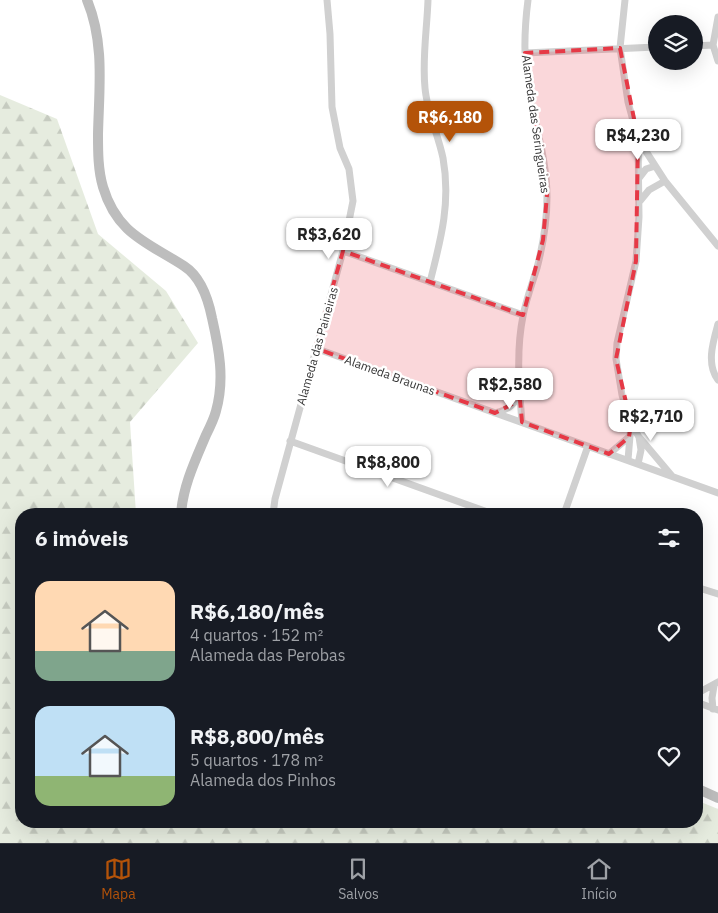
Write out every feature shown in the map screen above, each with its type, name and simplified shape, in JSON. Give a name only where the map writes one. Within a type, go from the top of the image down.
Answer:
[{"type":"street","points":[[88,0],[99,46],[98,148],[102,186],[120,220],[132,234],[195,275],[205,293],[220,352],[220,393],[216,412],[186,484],[182,508]]},
{"type":"street","name":"Alameda das Paineiras","points":[[273,508],[274,499],[343,251],[353,201],[349,169],[340,148],[332,107],[327,0]]},
{"type":"street","points":[[428,0],[425,86],[428,108],[443,157],[446,189],[443,229],[430,282]]},
{"type":"street","name":"Alameda das Seringueiras","points":[[522,422],[519,360],[523,315],[538,266],[543,240],[547,195],[541,147],[526,72],[525,53],[528,0]]},
{"type":"street","points":[[625,0],[620,48],[628,102],[638,139],[639,201],[636,261],[617,342],[616,359],[622,395],[631,424],[639,437],[672,476]]},
{"type":"street","points":[[718,17],[713,45],[718,61]]},
{"type":"street","points":[[703,46],[713,45]]},
{"type":"street","points":[[525,53],[648,47]]},
{"type":"street","points":[[638,139],[665,181],[718,246]]},
{"type":"street","points":[[638,178],[646,169],[655,166]]},
{"type":"street","points":[[639,201],[649,190],[665,181]]},
{"type":"street","points":[[343,251],[523,315]]},
{"type":"street","points":[[718,324],[711,356],[711,366],[718,380]]},
{"type":"street","name":"Alameda Braunas","points":[[316,348],[718,493]]},
{"type":"street","points":[[495,413],[506,410],[520,396]]},
{"type":"street","points":[[628,460],[631,424]]},
{"type":"street","points":[[609,454],[629,437]]},
{"type":"street","points":[[638,464],[641,450],[639,437]]},
{"type":"street","points":[[290,441],[476,508]]},
{"type":"street","points":[[566,508],[588,446]]},
{"type":"street","points":[[703,589],[718,594]]},
{"type":"street","points":[[703,690],[716,684]]},
{"type":"street","points":[[716,684],[712,698],[716,710]]},
{"type":"street","points":[[703,705],[716,710]]},
{"type":"street","points":[[703,791],[718,798]]},
{"type":"highlighted area","points":[[620,48],[638,139],[636,261],[616,359],[631,424],[629,437],[609,454],[522,422],[520,400],[495,413],[315,348],[343,251],[523,315],[543,240],[547,195],[525,53]]},
{"type":"green space","points":[[0,95],[57,119],[98,234],[166,291],[198,343],[130,422],[136,508],[15,508],[15,828],[703,828],[703,803],[718,809],[718,843],[0,843]]}]
